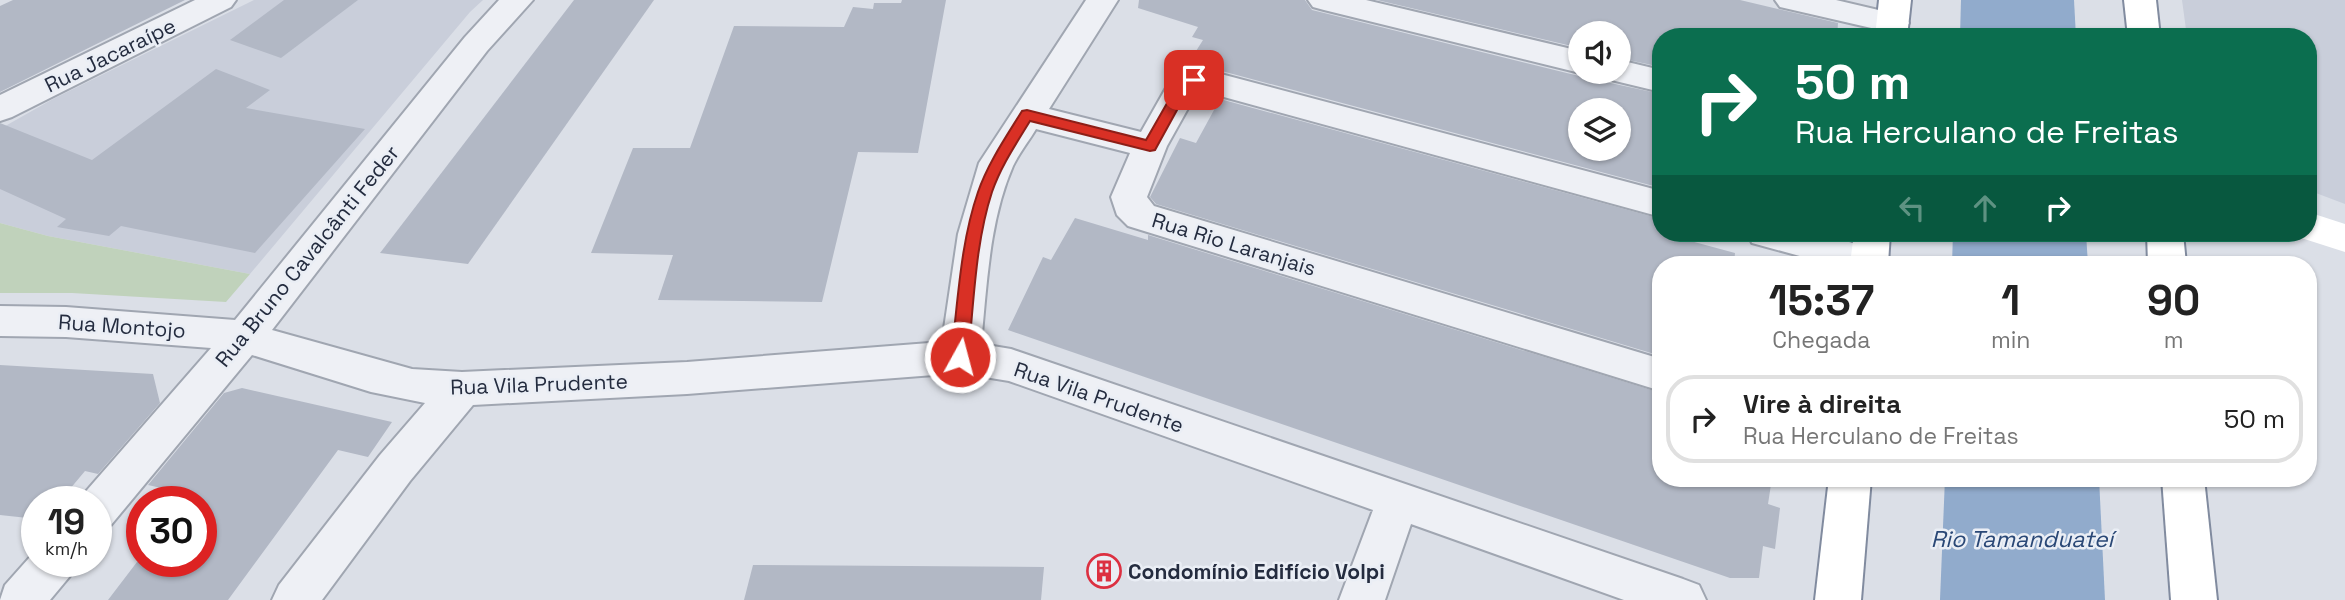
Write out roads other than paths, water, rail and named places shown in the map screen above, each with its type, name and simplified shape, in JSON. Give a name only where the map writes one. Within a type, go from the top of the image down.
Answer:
[{"type":"main road","points":[[2140,0],[2143,28]]},
{"type":"main road","points":[[2317,229],[2345,238]]},
{"type":"main road","points":[[1838,600],[1849,487]]},
{"type":"main road","points":[[2184,487],[2194,600]]},
{"type":"street","name":"Rua Jacaraípe","points":[[0,109],[220,0]]},
{"type":"street","name":"Rua Bruno Cavalcânti Feder","points":[[112,493],[244,337],[476,44],[517,0]]},
{"type":"street","points":[[960,357],[976,231],[985,193],[997,163],[1102,0]]},
{"type":"street","points":[[1324,0],[1568,59]]},
{"type":"street","points":[[1791,0],[1893,20]]},
{"type":"street","points":[[1631,74],[1652,79]]},
{"type":"street","name":"Rua Rio Laranjais","points":[[1652,202],[1202,79],[1188,82],[1183,87],[1150,146],[1129,197],[1130,206],[1141,216],[1652,372]]},
{"type":"street","points":[[1027,115],[1150,146]]},
{"type":"street","points":[[1812,242],[1870,253]]},
{"type":"street","name":"Rua Montojo","points":[[0,321],[66,322],[244,337]]},
{"type":"street","name":"Rua Vila Prudente","points":[[244,337],[381,379],[412,386],[462,389],[687,378],[960,357],[1011,365],[1683,600]]},
{"type":"street","points":[[295,600],[395,468],[462,389]]},
{"type":"street","points":[[1362,600],[1398,500]]},
{"type":"street","points":[[21,600],[41,577]]},
{"type":"water","points":[[1961,0],[2074,0],[2076,28],[1960,28]]},
{"type":"water","points":[[1953,242],[2087,242],[2087,256],[1952,256]]},
{"type":"water","name":"Rio Tamanduateí","points":[[1945,487],[2099,487],[2105,600],[1940,600]]},
{"type":"place","name":"Condomínio Edifício Volpi","points":[[1104,571]]}]
